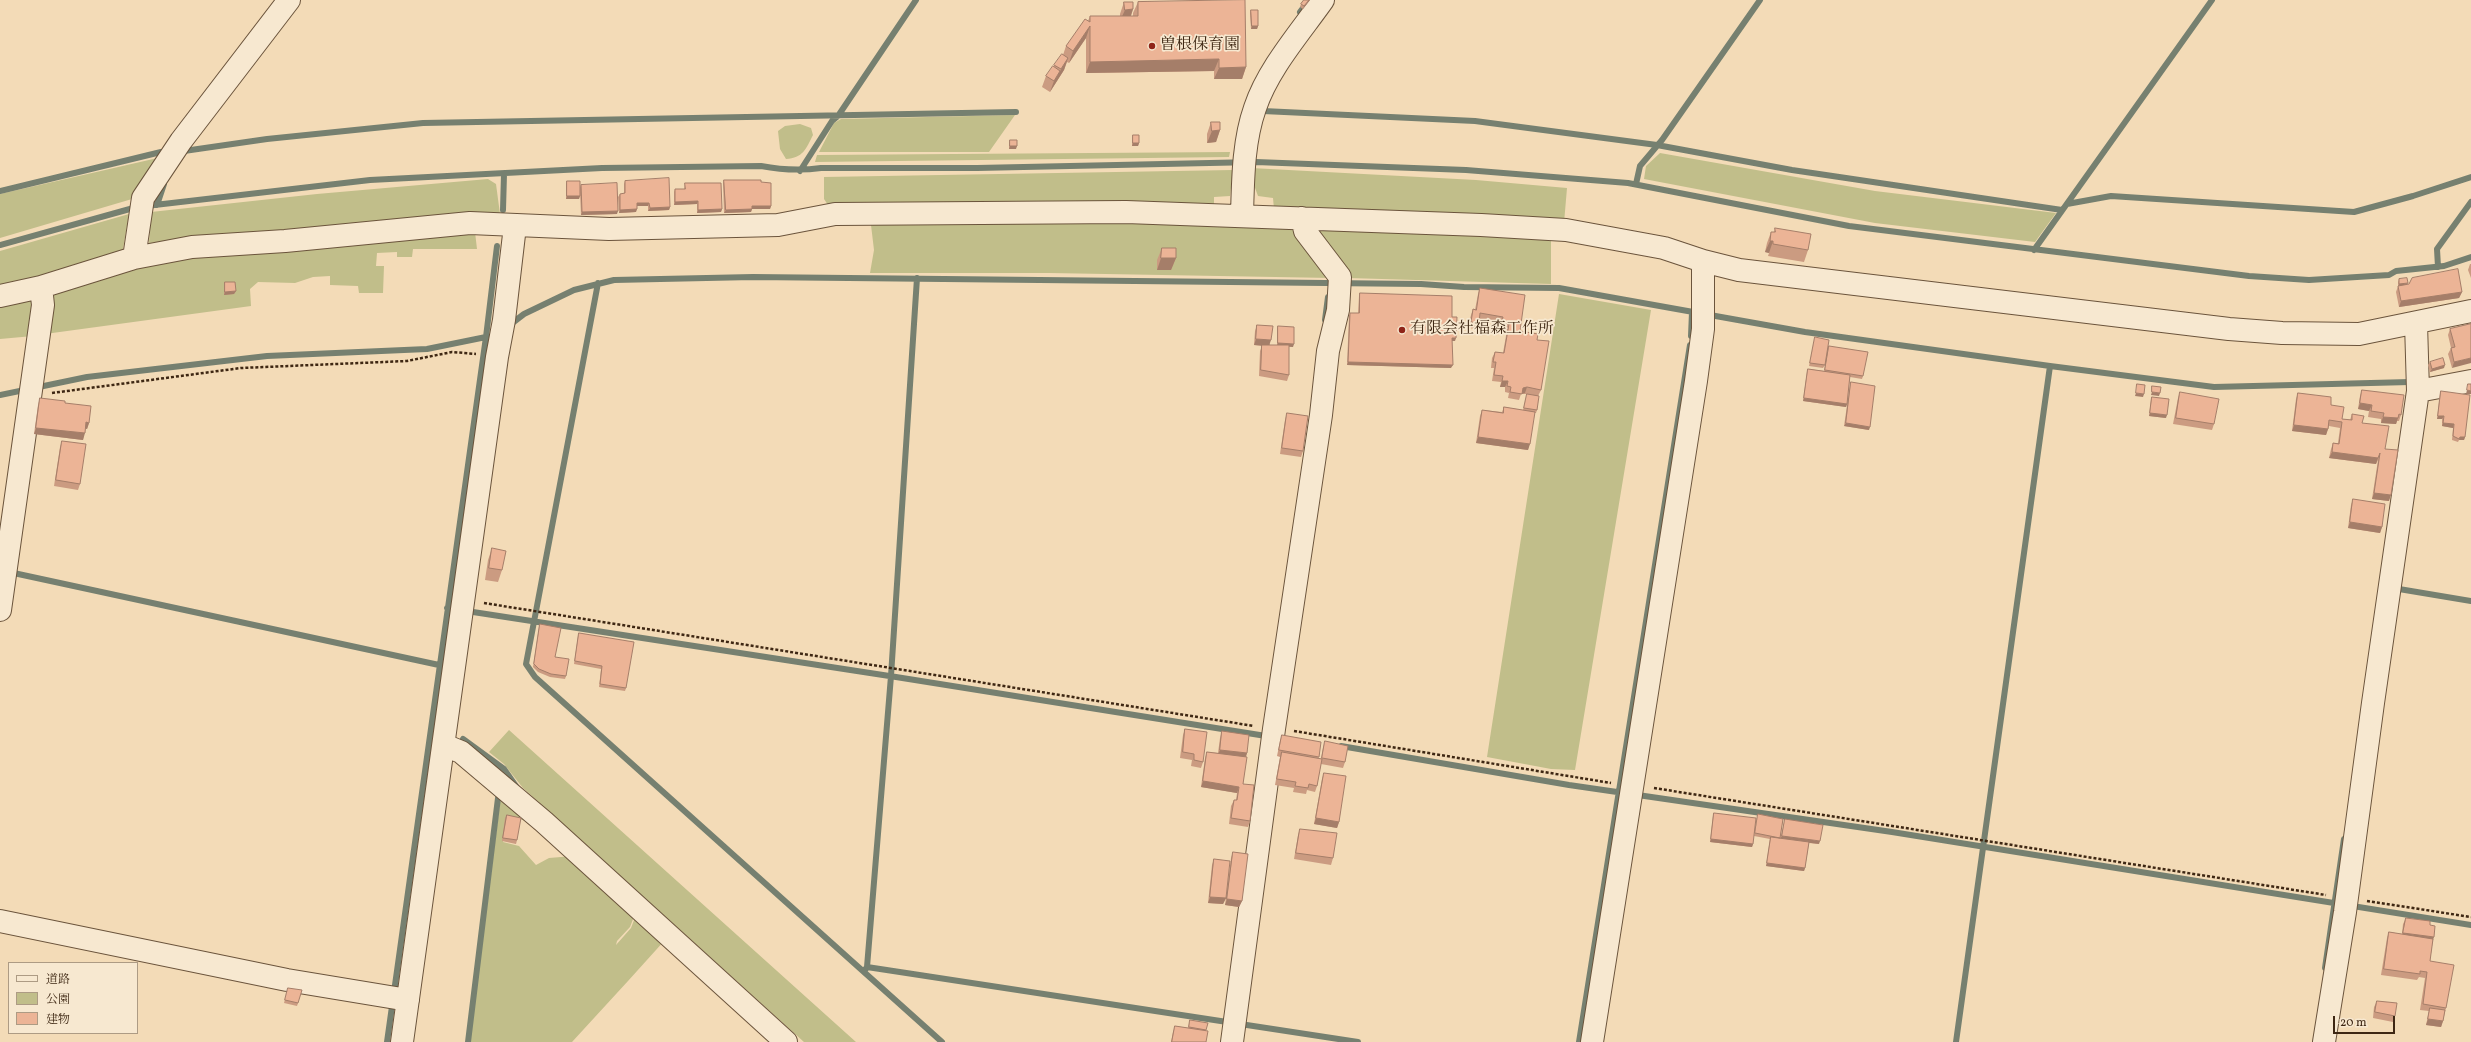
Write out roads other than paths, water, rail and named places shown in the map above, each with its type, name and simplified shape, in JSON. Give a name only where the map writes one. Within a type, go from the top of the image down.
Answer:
[{"type":"street","points":[[134,258],[142,207],[181,141],[289,0]]},
{"type":"street","points":[[1242,216],[1245,160],[1252,118],[1262,91],[1323,0]]},
{"type":"street","points":[[0,296],[41,287],[134,258],[192,247],[285,241],[405,228],[470,223],[608,229],[778,226],[835,214],[1126,212],[1566,230],[1664,248],[1703,261],[1739,270],[2229,329],[2282,333],[2359,334],[2416,324],[2471,311]]},
{"type":"street","points":[[1234,1030],[1268,728],[1321,415],[1328,351],[1338,310],[1340,282],[1304,231],[1302,218]]},
{"type":"street","points":[[402,1042],[397,998],[444,745],[462,607],[504,320],[515,226]]},
{"type":"street","points":[[1592,1042],[1627,789],[1694,396],[1703,315],[1703,261]]},
{"type":"street","points":[[0,610],[29,392],[43,305],[41,287]]},
{"type":"street","points":[[2324,1042],[2343,902],[2418,391],[2416,324]]},
{"type":"street","points":[[2418,391],[2471,381]]},
{"type":"street","points":[[444,745],[461,752],[506,790],[786,1042]]},
{"type":"street","points":[[0,921],[287,980],[397,998]]},
{"type":"waterway","points":[[800,171],[832,121],[838,116],[916,0]]},
{"type":"waterway","points":[[1300,12],[1309,0]]},
{"type":"waterway","points":[[1636,184],[1640,166],[1662,140],[1760,0]]},
{"type":"waterway","points":[[2034,250],[2212,0]]},
{"type":"waterway","points":[[1263,111],[1475,121],[1657,145],[1792,170],[2062,210]]},
{"type":"waterway","points":[[184,151],[267,139],[423,123],[1016,112]]},
{"type":"waterway","points":[[0,191],[161,152]]},
{"type":"waterway","points":[[146,206],[370,180],[602,168],[761,166],[798,170],[821,168],[977,168],[1256,162],[1466,170],[1628,183],[1849,226],[2249,276],[2309,280],[2389,275],[2396,271],[2444,266],[2471,257]]},
{"type":"waterway","points":[[503,210],[504,174]]},
{"type":"waterway","points":[[2067,204],[2111,196],[2354,212],[2413,196],[2471,177]]},
{"type":"waterway","points":[[157,205],[164,184]]},
{"type":"waterway","points":[[2438,267],[2437,249],[2471,202]]},
{"type":"waterway","points":[[0,245],[137,207]]},
{"type":"waterway","points":[[0,395],[87,377],[267,356],[427,349],[486,337],[497,246]]},
{"type":"waterway","points":[[511,324],[524,314],[574,290],[614,280],[753,277],[1421,284],[1464,287],[1559,288],[1805,332],[2214,387],[2410,382]]},
{"type":"waterway","points":[[867,967],[891,676],[917,278]]},
{"type":"waterway","points":[[598,283],[526,664],[535,677],[942,1042]]},
{"type":"waterway","points":[[1325,320],[1328,297]]},
{"type":"waterway","points":[[1691,336],[1692,312]]},
{"type":"waterway","points":[[387,1042],[486,337]]},
{"type":"waterway","points":[[1579,1042],[1690,345]]},
{"type":"waterway","points":[[1956,1042],[2050,366]]},
{"type":"waterway","points":[[9,572],[439,665]]},
{"type":"waterway","points":[[2399,589],[2471,601]]},
{"type":"waterway","points":[[447,608],[1266,736]]},
{"type":"waterway","points":[[463,739],[504,769],[518,789]]},
{"type":"waterway","points":[[1341,746],[1569,785],[1892,832],[2471,925]]},
{"type":"waterway","points":[[468,1042],[498,798],[502,793]]},
{"type":"waterway","points":[[2325,968],[2344,839]]},
{"type":"waterway","points":[[865,970],[867,967],[1358,1042]]},
{"type":"place","name":"曽根保育園","points":[[1152,46]]},
{"type":"place","name":"有限会社福森工作所","points":[[1402,330]]}]
